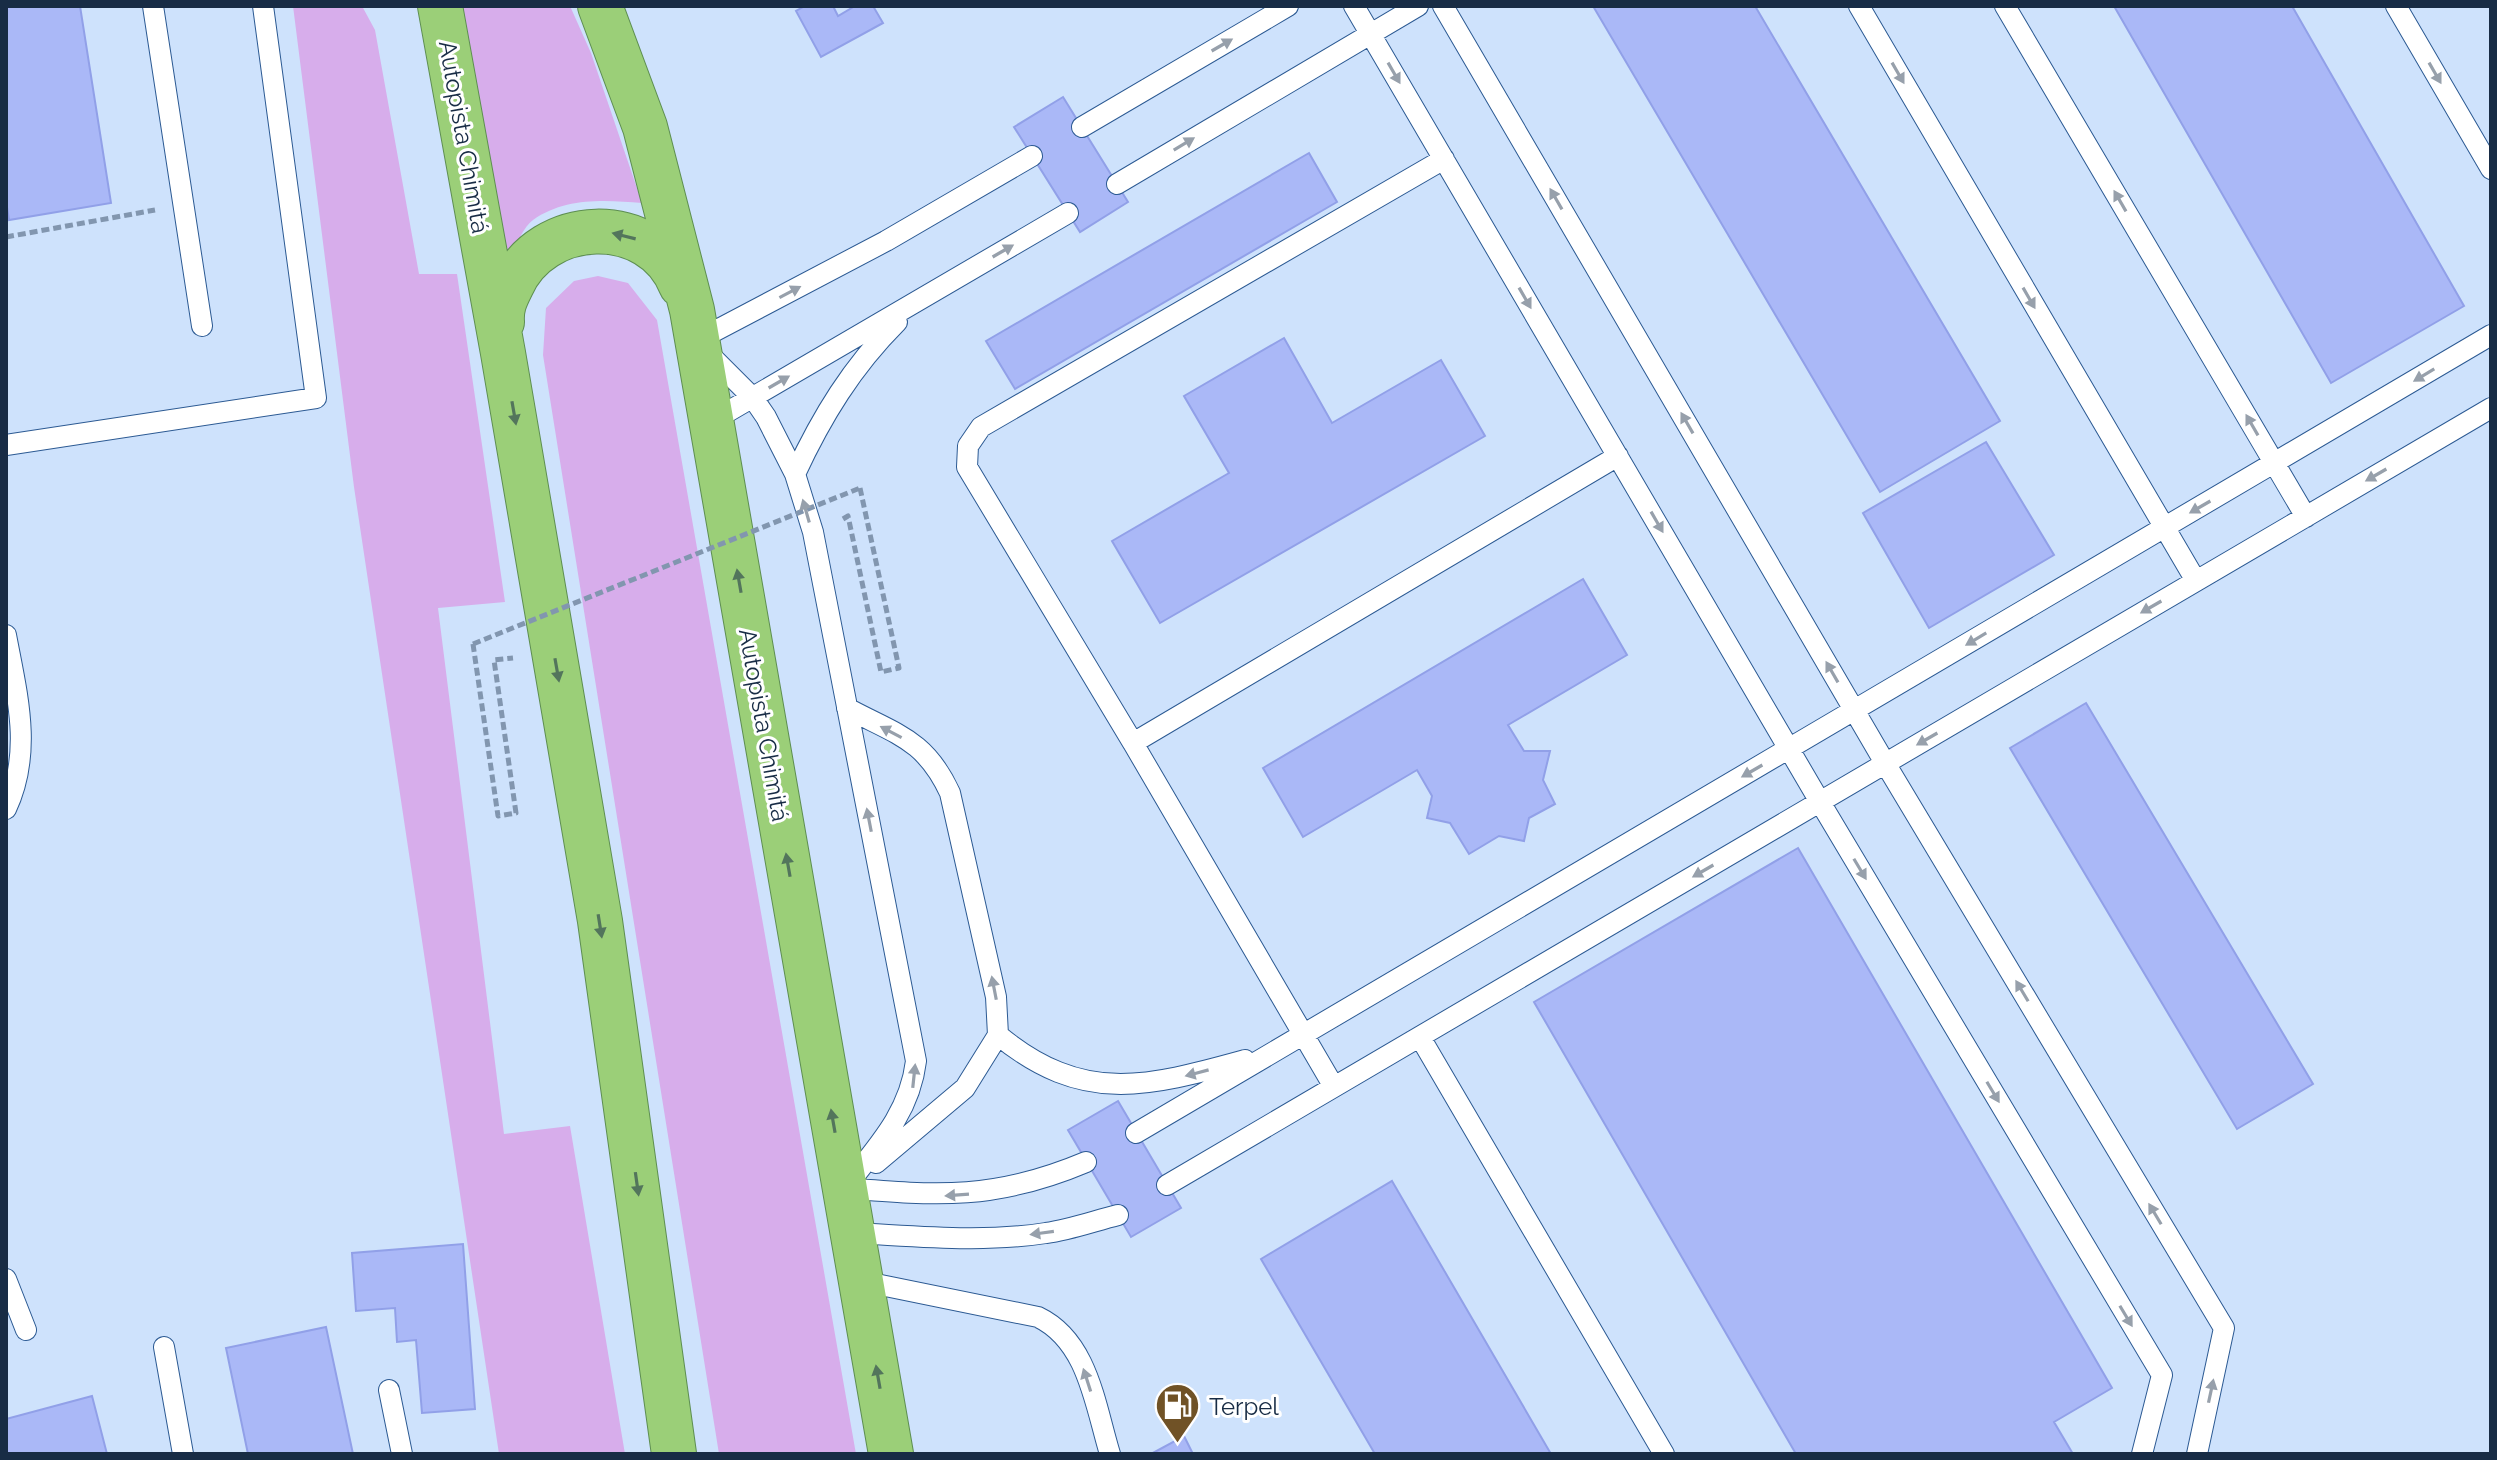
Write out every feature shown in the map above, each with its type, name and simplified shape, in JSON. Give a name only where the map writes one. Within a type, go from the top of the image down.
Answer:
[{"type":"highway","name":"Autopista Chimitá","points":[[440,6],[600,921],[674,1454]]},
{"type":"highway","name":"Autopista Chimitá","points":[[600,6],[645,127],[694,325],[891,1454]]},
{"type":"highway","points":[[503,353],[501,309],[519,268],[553,239],[597,229],[640,240],[674,268],[694,325]]},
{"type":"lane","points":[[153,6],[202,326]]},
{"type":"lane","points":[[6,445],[316,398],[263,6]]},
{"type":"lane","points":[[1082,127],[1288,6]]},
{"type":"lane","points":[[1354,6],[1820,802],[2162,1375],[2142,1454]]},
{"type":"lane","points":[[1117,184],[1418,6]]},
{"type":"lane","points":[[1443,6],[1885,763],[2224,1328],[2197,1454]]},
{"type":"lane","points":[[1859,6],[2196,581]]},
{"type":"lane","points":[[2005,6],[2306,517]]},
{"type":"lane","points":[[2396,6],[2491,169]]},
{"type":"lane","points":[[845,1188],[903,1111],[913,1089],[916,1061],[813,532],[795,474],[753,398],[694,325],[886,241],[1032,156]]},
{"type":"lane","points":[[1334,1087],[967,467],[968,446],[981,427],[1444,159]]},
{"type":"lane","points":[[712,421],[1068,213]]},
{"type":"lane","points":[[795,474],[818,425],[846,380],[919,300]]},
{"type":"lane","points":[[1136,1133],[2491,335]]},
{"type":"lane","points":[[1167,1185],[2491,408]]},
{"type":"lane","points":[[1133,743],[1618,456]]},
{"type":"lane","points":[[6,635],[23,728],[21,758],[6,809]]},
{"type":"lane","points":[[845,1188],[965,1088],[998,1035],[993,982],[950,793],[924,749],[847,708]]},
{"type":"lane","points":[[998,1035],[1029,1060],[1061,1074],[1090,1081],[1135,1085],[1168,1081],[1272,1053]]},
{"type":"lane","points":[[1420,1037],[1664,1454]]},
{"type":"lane","points":[[845,1188],[942,1196],[983,1193],[1086,1162]]},
{"type":"lane","points":[[853,1233],[958,1239],[1003,1237],[1047,1233],[1118,1215]]},
{"type":"lane","points":[[6,1279],[26,1330]]},
{"type":"lane","points":[[861,1281],[1038,1317],[1054,1325],[1077,1351],[1110,1454]]},
{"type":"lane","points":[[164,1347],[183,1454]]},
{"type":"lane","points":[[389,1390],[402,1454]]},
{"type":"path","points":[[6,237],[183,204]]},
{"type":"path","points":[[494,660],[516,813],[498,816],[473,644],[860,488],[899,668],[881,672],[848,516]]},
{"type":"shaded area","points":[[293,6],[362,6],[375,30],[419,274],[457,274],[505,602],[438,608],[504,1134],[570,1126],[625,1454],[499,1454],[354,487]]},
{"type":"shaded area","points":[[460,6],[570,6],[591,53],[642,203],[586,202],[558,207],[533,220],[525,228],[508,262]]},
{"type":"shaded area","points":[[598,276],[628,283],[657,320],[856,1454],[719,1454],[543,355],[546,308],[574,281]]},
{"type":"building","points":[[6,6],[80,6],[111,203],[9,220],[6,201]]},
{"type":"building","points":[[805,6],[833,6],[838,16],[855,6],[873,6],[883,23],[821,57],[796,11]]},
{"type":"building","points":[[1593,6],[1755,6],[2000,421],[1880,492]]},
{"type":"building","points":[[2114,6],[2292,6],[2464,306],[2331,383]]},
{"type":"building","points":[[1063,97],[1128,202],[1080,232],[1014,127]]},
{"type":"building","points":[[1309,153],[1337,202],[1015,389],[986,341]]},
{"type":"building","points":[[1284,338],[1332,423],[1441,360],[1485,436],[1160,623],[1112,541],[1229,473],[1184,396]]},
{"type":"building","points":[[1986,442],[2054,555],[1929,628],[1863,513]]},
{"type":"building","points":[[1583,579],[1627,655],[1508,725],[1524,751],[1550,751],[1543,780],[1555,804],[1529,818],[1524,841],[1499,836],[1469,854],[1450,823],[1427,818],[1432,796],[1417,770],[1303,837],[1263,768]]},
{"type":"building","points":[[2086,703],[2313,1084],[2237,1129],[2010,748]]},
{"type":"building","points":[[1798,848],[2112,1388],[2054,1422],[2073,1454],[1796,1454],[1534,1002]]},
{"type":"building","points":[[1118,1101],[1181,1208],[1131,1237],[1068,1130]]},
{"type":"building","points":[[1392,1181],[1551,1454],[1375,1454],[1261,1259]]},
{"type":"building","points":[[463,1244],[475,1409],[422,1413],[416,1340],[397,1342],[395,1308],[356,1311],[352,1253]]},
{"type":"building","points":[[326,1327],[353,1454],[248,1454],[226,1348]]},
{"type":"building","points":[[92,1396],[107,1454],[6,1454],[6,1419]]},
{"type":"building","name":"Terpel","points":[[1184,1436],[1193,1454],[1151,1454]]},
{"type":"place","name":"Terpel","points":[[1178,1445]]}]
